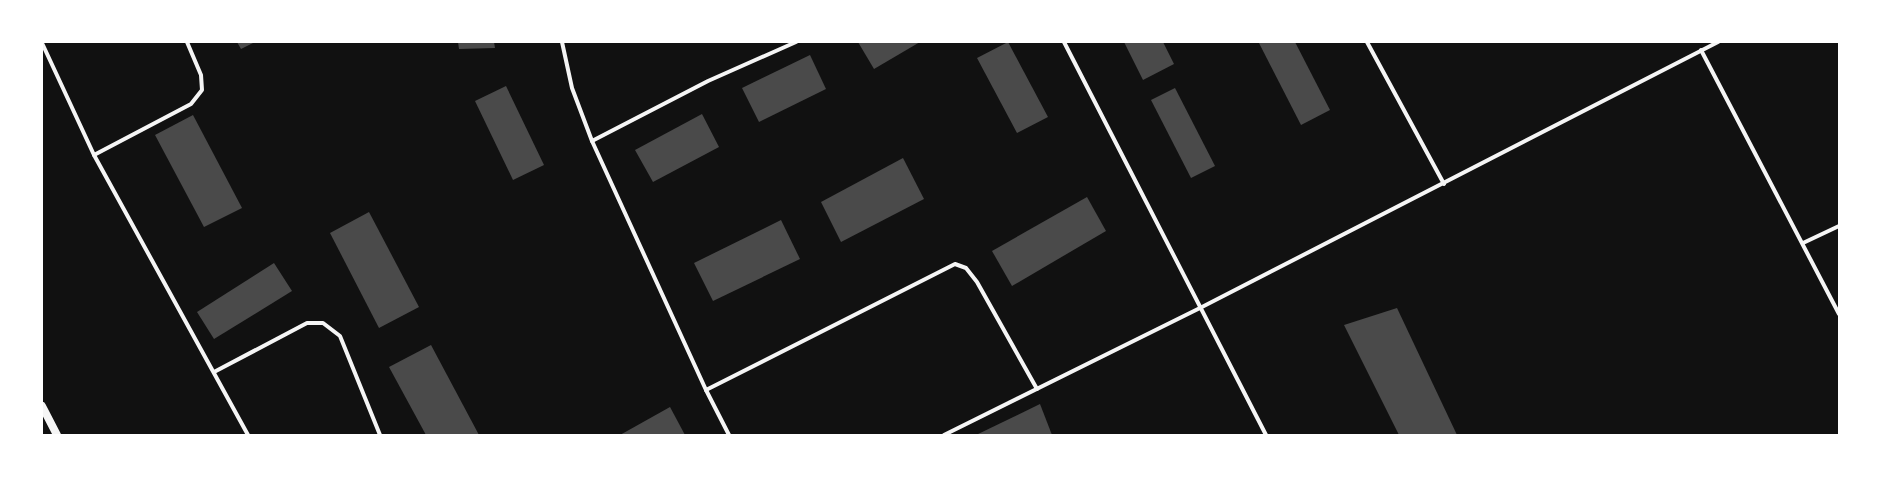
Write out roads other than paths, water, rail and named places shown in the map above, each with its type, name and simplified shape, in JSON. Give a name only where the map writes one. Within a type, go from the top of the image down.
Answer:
[{"type":"main road","points":[[42,406],[57,435]]},
{"type":"street","points":[[94,155],[191,104],[202,90],[201,75],[187,42]]},
{"type":"street","points":[[562,42],[572,88],[592,141],[706,390],[729,435]]},
{"type":"street","points":[[592,141],[708,82],[796,42]]},
{"type":"street","points":[[1064,42],[1266,435]]},
{"type":"street","points":[[1367,42],[1444,184]]},
{"type":"street","points":[[944,435],[1200,308],[1718,42]]},
{"type":"street","points":[[42,43],[94,155],[248,435]]},
{"type":"street","points":[[1701,50],[1839,314]]},
{"type":"street","points":[[1803,243],[1839,226]]},
{"type":"street","points":[[706,390],[955,264],[966,268],[977,282],[1037,390]]},
{"type":"street","points":[[214,372],[307,324],[323,323],[340,336],[380,435]]}]
